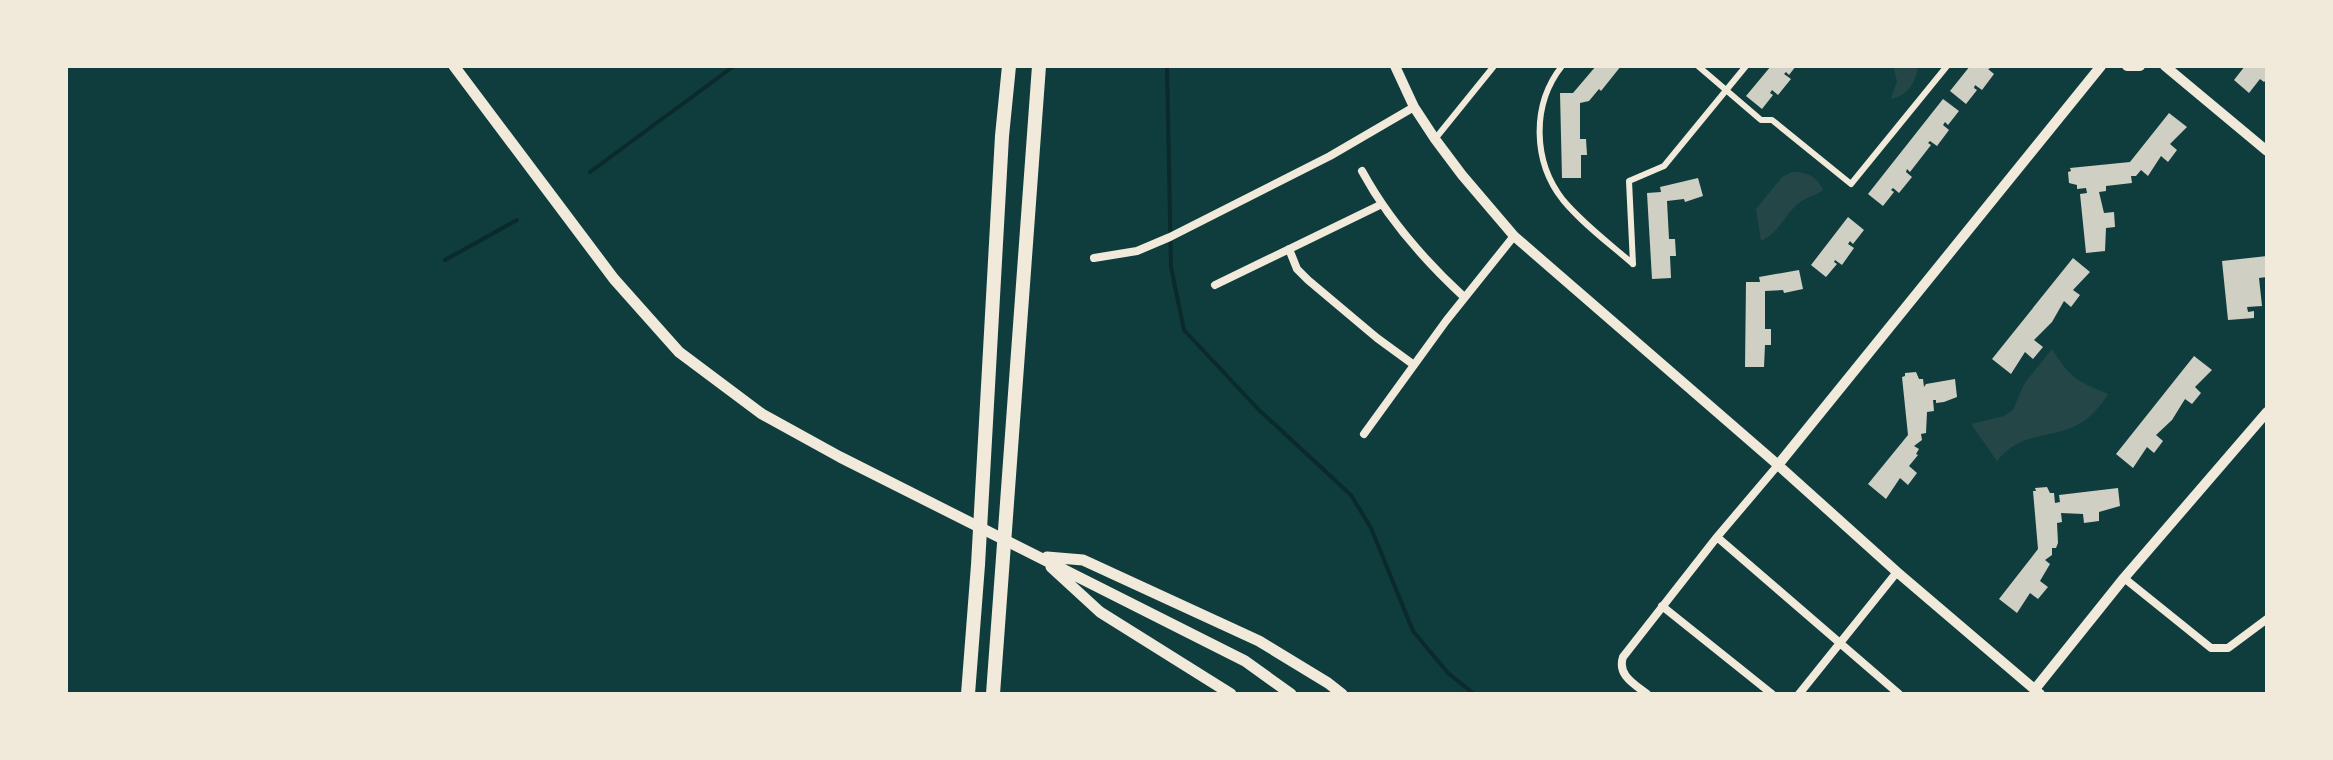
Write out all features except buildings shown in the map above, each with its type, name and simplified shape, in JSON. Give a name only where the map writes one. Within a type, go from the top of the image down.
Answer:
[{"type":"highway","points":[[968,694],[1002,136],[1009,66]]},
{"type":"highway","points":[[993,694],[1039,66]]},
{"type":"main road","points":[[454,66],[614,279],[679,352],[762,414],[840,457],[1245,661],[1291,694]]},
{"type":"main road","points":[[1038,556],[1100,612],[1231,694]]},
{"type":"main road","points":[[1038,556],[1083,560],[1259,641],[1342,694]]},
{"type":"street","points":[[1395,66],[1414,107],[1435,139],[1514,236],[2036,692],[2124,578],[2267,412]]},
{"type":"street","points":[[1435,139],[1494,66]]},
{"type":"street","points":[[1562,66],[1548,88],[1541,112],[1539,138],[1544,164],[1564,200],[1633,264],[1629,181],[1664,166],[1746,66]]},
{"type":"street","points":[[1698,66],[1761,120],[1772,120],[1851,184],[1947,66]]},
{"type":"street","points":[[1647,694],[1623,674],[1621,663],[1662,606],[2101,66]]},
{"type":"street","points":[[2127,66],[2140,66]]},
{"type":"street","points":[[2165,66],[2267,151]]},
{"type":"street","points":[[1094,258],[1137,251],[1182,231],[1330,156],[1414,107]]},
{"type":"street","points":[[1362,171],[1380,205],[1442,277],[1464,297]]},
{"type":"street","points":[[1215,285],[1380,205]]},
{"type":"street","points":[[1364,434],[1464,297],[1514,236]]},
{"type":"street","points":[[1289,249],[1297,269],[1308,280],[1414,365]]},
{"type":"street","points":[[1717,537],[1899,694]]},
{"type":"street","points":[[1799,694],[1897,572]]},
{"type":"street","points":[[2124,578],[2211,648],[2228,648],[2267,619]]},
{"type":"street","points":[[1662,606],[1772,694]]},
{"type":"shaded area","points":[[1893,66],[1918,66],[1910,87],[1902,95],[1891,99],[1897,81]]},
{"type":"shaded area","points":[[1792,172],[1811,176],[1823,190],[1799,203],[1773,233],[1761,241],[1756,209],[1782,177]]},
{"type":"shaded area","points":[[2052,349],[2075,378],[2108,394],[2095,412],[2081,423],[2024,441],[2010,448],[1997,461],[1971,424],[2004,416],[2013,410],[2024,384]]},
{"type":"waterway","points":[[590,172],[734,66]]},
{"type":"waterway","points":[[1167,66],[1171,267],[1184,330],[1258,409],[1351,495],[1371,528],[1413,631],[1448,673],[1474,694]]},
{"type":"waterway","points":[[445,260],[517,220]]}]
